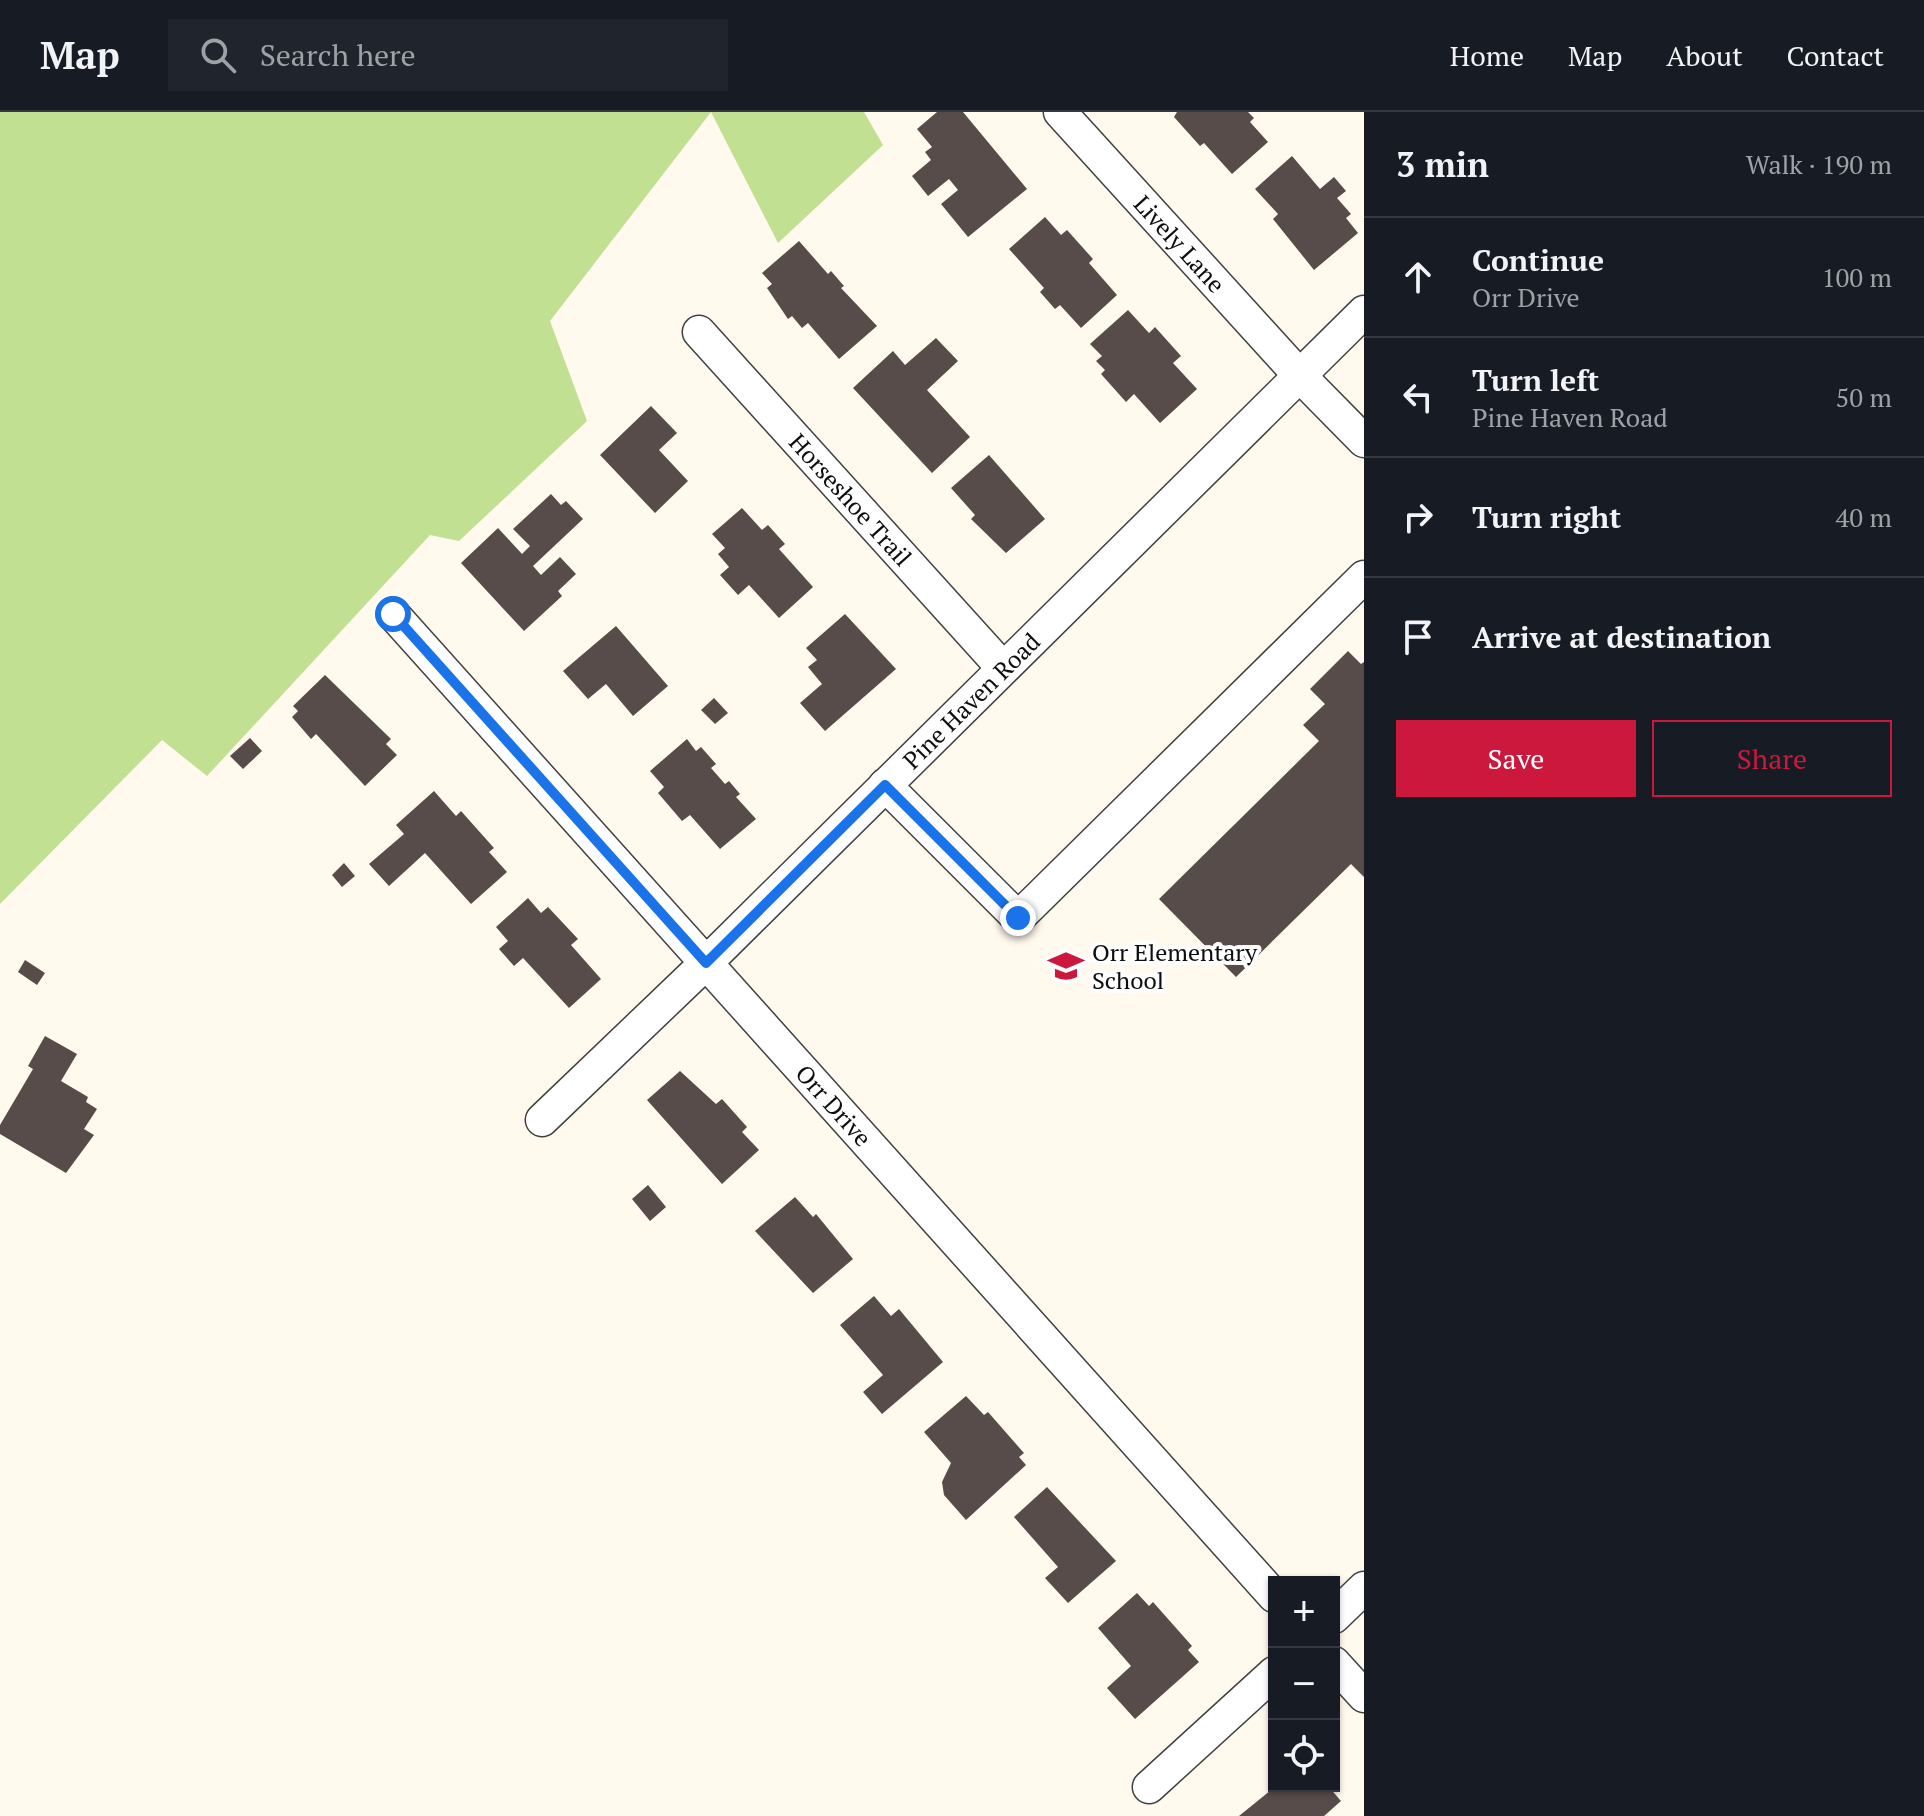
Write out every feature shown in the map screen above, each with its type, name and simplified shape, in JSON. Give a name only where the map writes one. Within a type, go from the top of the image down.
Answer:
[{"type":"street","name":"Lively Lane","points":[[1060,112],[1300,376],[1364,441]]},
{"type":"street","name":"Pine Haven Road","points":[[542,1120],[706,963],[1364,312]]},
{"type":"street","name":"Horseshoe Trail","points":[[699,332],[1002,667]]},
{"type":"street","points":[[885,785],[1018,918],[1364,577]]},
{"type":"street","name":"Orr Drive","points":[[393,614],[1268,1589]]},
{"type":"street","points":[[1340,1611],[1364,1588]]},
{"type":"street","points":[[1340,1670],[1364,1696]]},
{"type":"street","points":[[1149,1787],[1268,1678]]},
{"type":"green space","points":[[0,112],[711,112],[550,321],[587,421],[459,541],[430,535],[207,776],[162,740],[0,904]]},
{"type":"green space","points":[[711,112],[864,112],[883,145],[778,243]]},
{"type":"building","points":[[937,112],[963,112],[1027,189],[968,237],[941,204],[958,190],[949,179],[928,196],[912,176],[931,160],[925,152],[932,147],[917,129]]},
{"type":"building","points":[[1177,112],[1248,112],[1254,118],[1250,122],[1268,142],[1232,174],[1204,143],[1200,146],[1174,117]]},
{"type":"building","points":[[1292,156],[1320,189],[1334,177],[1346,191],[1337,198],[1351,214],[1346,218],[1358,233],[1314,270],[1273,219],[1278,214],[1255,189]]},
{"type":"building","points":[[1045,217],[1061,235],[1067,230],[1093,259],[1089,263],[1117,295],[1081,328],[1060,305],[1055,309],[1040,292],[1044,288],[1009,249]]},
{"type":"building","points":[[799,241],[828,274],[831,271],[844,286],[841,288],[877,326],[839,359],[808,323],[802,328],[792,316],[788,319],[767,288],[772,284],[762,273]]},
{"type":"building","points":[[1128,310],[1149,333],[1155,327],[1181,356],[1173,363],[1197,389],[1160,423],[1134,394],[1126,402],[1101,374],[1105,370],[1096,361],[1102,356],[1090,344]]},
{"type":"building","points":[[936,338],[958,361],[927,390],[970,437],[932,473],[853,388],[893,351],[905,365]]},
{"type":"building","points":[[651,406],[677,433],[659,450],[688,481],[655,513],[600,455]]},
{"type":"building","points":[[989,455],[1045,519],[1006,553],[971,519],[975,515],[951,488]]},
{"type":"building","points":[[551,494],[561,505],[566,501],[583,519],[533,566],[541,575],[560,557],[576,574],[558,591],[562,596],[524,631],[461,563],[498,528],[522,554],[530,546],[513,529]]},
{"type":"building","points":[[742,508],[762,530],[768,525],[785,544],[779,549],[813,587],[779,618],[749,585],[738,595],[720,575],[729,567],[718,554],[725,548],[712,534]]},
{"type":"building","points":[[845,614],[896,669],[825,731],[800,703],[822,684],[808,667],[817,660],[806,648]]},
{"type":"building","points":[[616,626],[668,686],[633,716],[606,684],[588,699],[563,671]]},
{"type":"building","points":[[1348,651],[1361,664],[1364,662],[1364,877],[1351,864],[1236,977],[1159,899],[1319,741],[1303,725],[1325,704],[1310,689]]},
{"type":"building","points":[[325,675],[391,739],[386,744],[397,755],[365,786],[316,734],[311,739],[292,717],[298,711],[293,706]]},
{"type":"building","points":[[714,698],[728,713],[715,724],[701,710]]},
{"type":"building","points":[[250,738],[262,751],[243,769],[230,756]]},
{"type":"building","points":[[687,739],[696,751],[701,747],[716,764],[711,768],[725,784],[729,781],[740,794],[736,797],[756,819],[720,849],[690,815],[682,821],[658,793],[664,787],[650,771]]},
{"type":"building","points":[[434,791],[456,816],[461,811],[494,848],[489,852],[507,872],[471,904],[425,853],[389,886],[369,864],[404,834],[396,825]]},
{"type":"building","points":[[344,863],[355,876],[342,887],[332,875]]},
{"type":"building","points":[[528,898],[541,913],[548,907],[578,939],[571,945],[601,979],[569,1008],[523,958],[514,966],[499,949],[508,941],[496,927]]},
{"type":"building","points":[[25,960],[45,973],[37,985],[18,972]]},
{"type":"building","points":[[45,1036],[77,1054],[61,1081],[88,1097],[86,1102],[97,1109],[84,1129],[94,1135],[66,1173],[0,1134],[0,1125],[33,1069],[28,1066]]},
{"type":"building","points":[[680,1071],[716,1104],[722,1099],[747,1127],[742,1132],[759,1150],[722,1184],[647,1100]]},
{"type":"building","points":[[648,1185],[666,1207],[650,1221],[632,1199]]},
{"type":"building","points":[[795,1197],[813,1217],[816,1214],[853,1259],[813,1293],[755,1231]]},
{"type":"building","points":[[874,1296],[891,1316],[899,1309],[943,1362],[882,1414],[863,1392],[883,1375],[840,1325]]},
{"type":"building","points":[[966,1396],[984,1415],[988,1412],[1024,1453],[1019,1457],[1026,1465],[966,1520],[944,1495],[942,1482],[951,1463],[924,1432]]},
{"type":"building","points":[[1047,1487],[1116,1561],[1068,1603],[1045,1578],[1058,1567],[1014,1517]]},
{"type":"building","points":[[1137,1593],[1149,1606],[1153,1602],[1192,1646],[1188,1650],[1199,1662],[1135,1719],[1107,1688],[1131,1666],[1098,1628]]},
{"type":"building","points":[[1269,1792],[1333,1792],[1341,1801],[1324,1816],[1239,1816]]},
{"type":"place","name":"Orr Elementary School","points":[[1066,966]]},
{"type":"route","points":[[393,614],[706,963],[885,785],[1018,918]]}]
